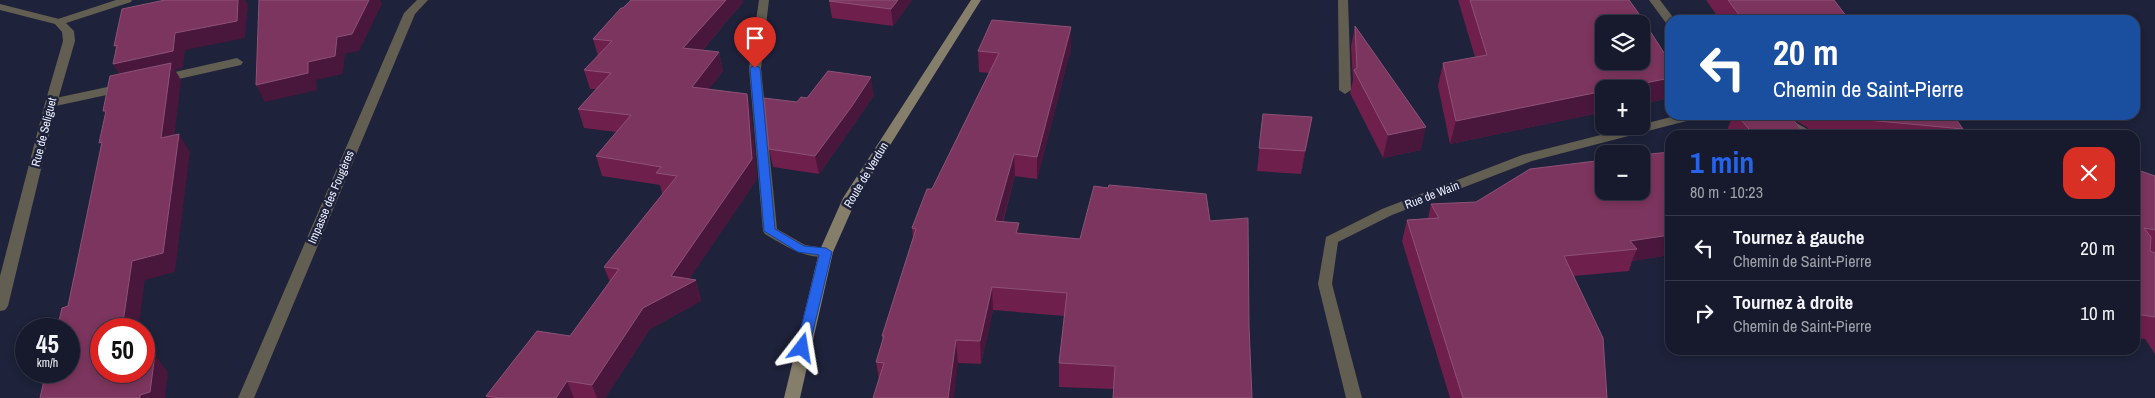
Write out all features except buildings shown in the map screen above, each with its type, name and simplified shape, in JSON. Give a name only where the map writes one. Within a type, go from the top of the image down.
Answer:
[{"type":"main road","name":"Route de Verdun","points":[[792,398],[826,252],[850,198],[976,0]]},
{"type":"street","points":[[764,0],[755,68],[770,231],[802,249],[826,252]]},
{"type":"street","points":[[1654,0],[1665,15]]},
{"type":"street","points":[[0,7],[59,22]]},
{"type":"street","name":"Rue de Seliguet","points":[[0,306],[51,103],[69,41],[68,31],[59,22]]},
{"type":"street","points":[[153,81],[237,62]]},
{"type":"street","points":[[51,103],[134,85]]},
{"type":"street","name":"Rue de Wain","points":[[1354,398],[1324,284],[1331,240],[1387,212],[1527,158],[1675,120]]},
{"type":"street","points":[[1782,120],[1802,130]]},
{"type":"lane","points":[[59,22],[127,0]]},
{"type":"lane","name":"Impasse des Fougères","points":[[246,398],[410,13],[423,0]]},
{"type":"lane","points":[[1343,0],[1345,90]]},
{"type":"route","points":[[755,68],[770,231],[802,249],[826,252],[802,348]]}]
